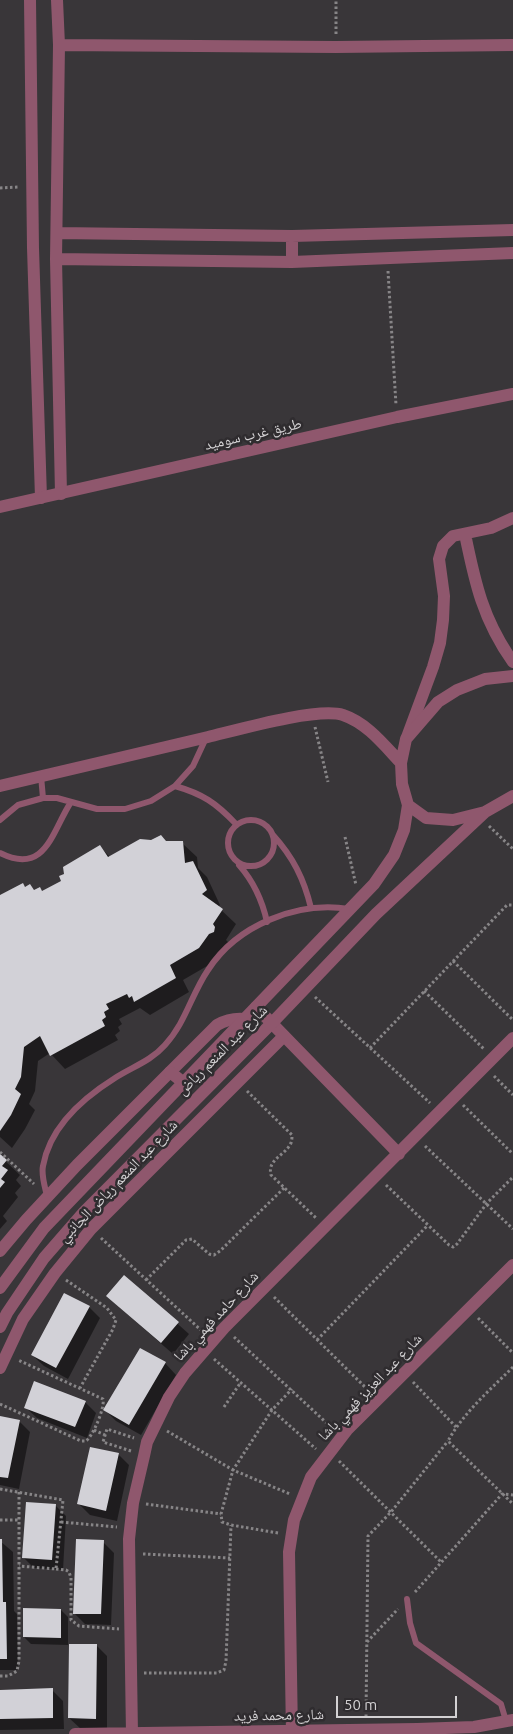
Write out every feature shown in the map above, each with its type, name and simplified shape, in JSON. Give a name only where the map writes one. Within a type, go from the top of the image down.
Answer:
[{"type":"street","points":[[30,0],[33,248],[41,498]]},
{"type":"street","points":[[57,0],[59,45],[56,254],[61,494]]},
{"type":"street","points":[[59,45],[336,47],[513,45]]},
{"type":"street","points":[[57,233],[292,236],[513,230]]},
{"type":"street","points":[[292,236],[292,262]]},
{"type":"street","points":[[33,248],[56,254],[292,262],[513,253]]},
{"type":"street","name":"طريق غرب سوميد","points":[[0,507],[397,417],[513,394]]},
{"type":"street","points":[[513,518],[491,528],[453,536],[440,552],[439,559],[444,596],[440,643],[406,739],[401,763],[402,784],[408,805],[426,818],[453,820],[482,814],[513,796]]},
{"type":"street","points":[[465,534],[481,604],[500,643],[513,662]]},
{"type":"street","points":[[406,739],[438,702],[457,690],[485,679],[513,676]]},
{"type":"street","points":[[0,786],[206,737],[322,713],[342,714],[360,723],[374,734],[401,763]]},
{"type":"street","name":"شارع عبد المنعم رياض","points":[[0,1288],[44,1228],[374,884],[394,854],[404,830],[408,805]]},
{"type":"street","name":"شارع عبد المنعم رياض","points":[[0,1328],[7,1313],[44,1258],[84,1212],[272,1024],[383,907],[482,814]]},
{"type":"street","points":[[256,1007],[399,1154]]},
{"type":"street","points":[[0,1251],[47,1196],[217,1025],[225,1020],[234,1018],[244,1019]]},
{"type":"street","name":"شارع عبد المنعم رياض الجانبي","points":[[0,1368],[23,1320],[55,1273],[94,1226],[284,1036]]},
{"type":"street","name":"شارع حامد فهمي باشا","points":[[132,1733],[130,1528],[133,1503],[147,1442],[169,1397],[185,1373],[224,1328],[513,1038]]},
{"type":"street","points":[[170,1072],[184,1083]]},
{"type":"street","points":[[84,1212],[94,1226]]},
{"type":"street","name":"شارع عبد العزيز فهمي باشا","points":[[292,1733],[289,1552],[294,1520],[311,1477],[342,1437],[513,1265]]},
{"type":"street","name":"شارع محمد فريد","points":[[75,1734],[292,1733],[474,1727],[510,1721]]},
{"type":"lane","points":[[0,820],[18,805],[43,798],[57,798],[97,809],[125,809],[152,801],[175,786],[193,766],[206,737]]},
{"type":"lane","points":[[41,776],[43,798]]},
{"type":"lane","points":[[175,786],[211,800],[236,824]]},
{"type":"lane","points":[[0,853],[12,859],[26,860],[39,855],[49,845],[61,817],[71,802]]},
{"type":"lane","points":[[266,922],[263,905],[257,889],[248,875],[230,855],[227,847],[230,830],[244,820],[253,819],[261,821],[286,850],[298,868],[311,908]]},
{"type":"lane","points":[[236,862],[244,866],[261,864],[273,851],[274,842],[272,834]]},
{"type":"lane","points":[[47,1196],[42,1167],[52,1141],[67,1117],[87,1097],[116,1077],[142,1065],[164,1046],[182,1024],[208,970],[228,946],[253,927],[282,915],[311,908],[355,905]]},
{"type":"lane","points":[[408,1599],[410,1623],[416,1643],[501,1704],[510,1721]]},
{"type":"path","points":[[336,0],[336,47]]},
{"type":"path","points":[[0,188],[32,187]]},
{"type":"path","points":[[387,258],[397,417]]},
{"type":"path","points":[[312,714],[328,782]]},
{"type":"path","points":[[482,814],[513,849]]},
{"type":"path","points":[[345,837],[355,905]]},
{"type":"path","points":[[370,1048],[507,905],[513,905]]},
{"type":"path","points":[[453,961],[513,1020]]},
{"type":"path","points":[[306,988],[440,1112]]},
{"type":"path","points":[[424,991],[489,1063],[513,1095]]},
{"type":"path","points":[[238,1082],[292,1135],[290,1144],[272,1163],[269,1169],[271,1175],[326,1227]]},
{"type":"path","points":[[455,1097],[513,1154]]},
{"type":"path","points":[[416,1137],[513,1229]]},
{"type":"path","points":[[0,1152],[47,1196]]},
{"type":"path","points":[[377,1176],[453,1247],[487,1204],[513,1177]]},
{"type":"path","points":[[146,1280],[186,1240],[192,1239],[208,1254],[214,1255],[220,1251],[284,1188]]},
{"type":"path","points":[[317,1340],[428,1225]]},
{"type":"path","points":[[94,1226],[241,1382],[272,1410],[328,1455],[442,1563]]},
{"type":"path","points":[[55,1273],[107,1308],[116,1320],[113,1329],[80,1388]]},
{"type":"path","points":[[265,1288],[378,1400]]},
{"type":"path","points":[[469,1309],[513,1353]]},
{"type":"path","points":[[224,1328],[342,1437]]},
{"type":"path","points":[[0,1404],[81,1441],[86,1441],[94,1430],[104,1404],[103,1399],[6,1354]]},
{"type":"path","points":[[366,1730],[368,1536],[448,1441],[456,1427],[513,1367]]},
{"type":"path","points":[[404,1373],[456,1427]]},
{"type":"path","points":[[224,1407],[241,1382]]},
{"type":"path","points":[[291,1535],[231,1525],[222,1522],[221,1514],[234,1470],[272,1410],[292,1389]]},
{"type":"path","points":[[156,1424],[234,1470],[302,1499]]},
{"type":"path","points":[[144,1456],[103,1442],[107,1429],[147,1442]]},
{"type":"path","points":[[94,1430],[105,1435]]},
{"type":"path","points":[[448,1441],[513,1504]]},
{"type":"path","points":[[0,1489],[63,1500],[56,1569]]},
{"type":"path","points":[[0,1676],[8,1676],[17,1671],[19,1661],[19,1492]]},
{"type":"path","points":[[502,1494],[513,1495]]},
{"type":"path","points":[[367,1642],[442,1563],[502,1494]]},
{"type":"path","points":[[133,1503],[221,1514]]},
{"type":"path","points":[[0,1520],[19,1520]]},
{"type":"path","points":[[61,1522],[130,1528]]},
{"type":"path","points":[[131,1673],[217,1673],[224,1670],[226,1661],[231,1525]]},
{"type":"path","points":[[129,1553],[230,1558]]},
{"type":"path","points":[[19,1566],[69,1572],[71,1578],[71,1620],[75,1624],[79,1626],[130,1630]]},
{"type":"building","points":[[161,835],[166,841],[183,841],[185,863],[193,861],[207,890],[202,894],[223,909],[213,924],[215,927],[214,932],[209,934],[199,948],[170,965],[176,978],[134,1002],[132,996],[129,998],[127,994],[106,1004],[109,1009],[104,1012],[106,1017],[102,1020],[105,1026],[50,1056],[40,1036],[24,1047],[21,1077],[15,1089],[21,1094],[11,1115],[0,1131],[0,895],[23,883],[25,887],[30,884],[34,890],[40,887],[42,891],[61,881],[59,876],[64,874],[63,867],[100,845],[108,857],[140,839],[151,840]]},
{"type":"building","points":[[0,1154],[7,1160],[2,1166],[8,1170],[1,1179],[5,1182],[0,1188]]},
{"type":"building","points":[[124,1275],[179,1322],[161,1343],[106,1296]]},
{"type":"building","points":[[64,1293],[90,1306],[56,1368],[31,1355]]},
{"type":"building","points":[[140,1348],[166,1362],[129,1425],[103,1410]]},
{"type":"building","points":[[34,1381],[86,1401],[75,1427],[24,1408]]},
{"type":"building","points":[[0,1416],[20,1420],[8,1478],[0,1477]]},
{"type":"building","points":[[90,1447],[119,1453],[106,1511],[77,1504]]},
{"type":"building","points":[[26,1502],[56,1504],[52,1560],[22,1558]]},
{"type":"building","points":[[0,1539],[2,1539],[3,1602],[6,1602],[7,1659],[0,1659]]},
{"type":"building","points":[[76,1539],[104,1540],[101,1614],[73,1614]]},
{"type":"building","points":[[23,1608],[61,1609],[61,1638],[23,1637]]},
{"type":"building","points":[[69,1644],[97,1644],[96,1719],[68,1718]]},
{"type":"building","points":[[53,1688],[53,1718],[0,1719],[0,1690]]}]
